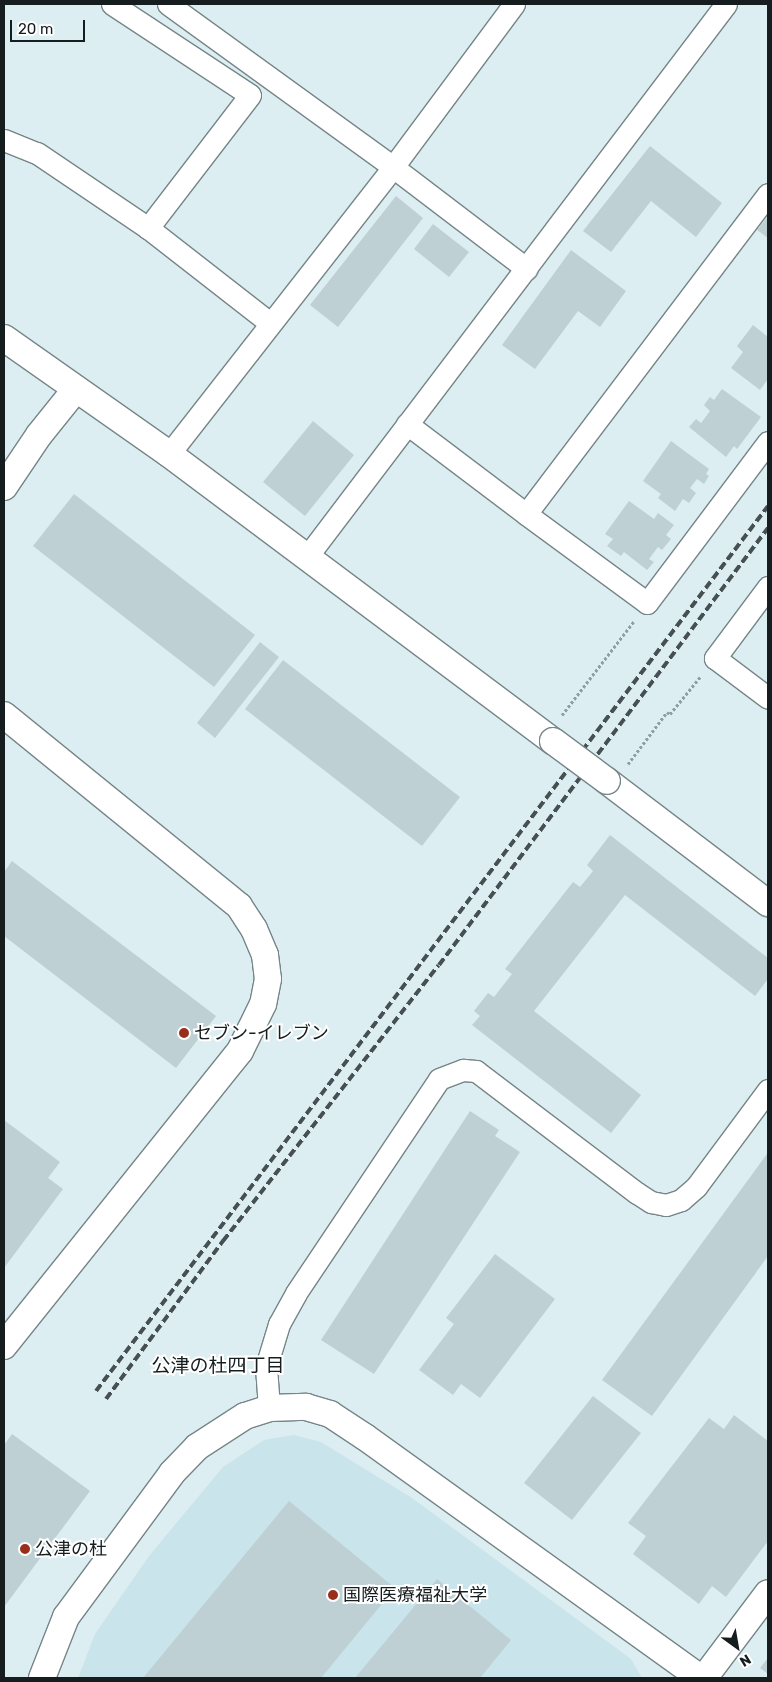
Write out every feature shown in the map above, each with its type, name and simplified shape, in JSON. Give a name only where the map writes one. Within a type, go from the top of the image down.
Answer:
[{"type":"street","points":[[112,4],[250,95],[148,228]]},
{"type":"street","points":[[168,4],[393,167],[526,269]]},
{"type":"street","points":[[169,454],[393,167],[514,4]]},
{"type":"street","points":[[306,558],[726,4]]},
{"type":"street","points":[[4,140],[37,153],[148,228],[270,323]]},
{"type":"street","points":[[526,514],[768,194]]},
{"type":"street","points":[[4,338],[169,454],[306,558],[550,738],[616,774],[768,904]]},
{"type":"street","points":[[4,487],[39,435],[76,389]]},
{"type":"street","points":[[408,424],[647,603],[768,442]]},
{"type":"street","points":[[768,587],[715,658],[768,698]]},
{"type":"street","points":[[4,715],[239,906],[265,955],[268,979],[263,1004],[240,1051],[4,1346]]},
{"type":"street","points":[[269,1408],[266,1367],[279,1324],[296,1293],[439,1079],[463,1070],[476,1071],[644,1198],[666,1204],[681,1200],[696,1187],[768,1090]]},
{"type":"street","points":[[42,1678],[66,1617],[172,1473],[197,1447],[223,1427],[269,1408],[306,1407],[330,1414],[702,1678],[768,1594]]},
{"type":"path","points":[[550,738],[647,603]]},
{"type":"path","points":[[616,774],[667,712],[670,714],[715,658]]},
{"type":"shaded area","name":"国際医療福祉大学","points":[[294,1435],[321,1442],[412,1498],[631,1659],[642,1678],[78,1678],[95,1634],[149,1556],[223,1467],[264,1440]]},
{"type":"building","points":[[650,146],[722,203],[696,237],[651,201],[611,252],[583,231]]},
{"type":"building","points":[[396,196],[423,218],[338,327],[310,305]]},
{"type":"building","points":[[768,216],[768,238],[757,230]]},
{"type":"building","points":[[433,224],[469,252],[449,277],[414,249]]},
{"type":"building","points":[[571,250],[626,291],[600,327],[578,311],[535,369],[502,345]]},
{"type":"building","points":[[753,325],[768,337],[768,379],[760,390],[731,368],[743,352],[737,346]]},
{"type":"building","points":[[722,389],[761,417],[737,449],[734,446],[726,457],[689,427],[696,419],[701,423],[710,411],[704,405],[710,397],[714,400]]},
{"type":"building","points":[[313,421],[354,455],[305,516],[263,482]]},
{"type":"building","points":[[671,441],[709,469],[706,474],[709,476],[704,484],[697,479],[690,488],[696,493],[689,503],[683,499],[675,511],[658,498],[661,494],[643,481]]},
{"type":"building","points":[[74,494],[255,635],[214,687],[33,546]]},
{"type":"building","points":[[629,501],[654,519],[658,513],[674,525],[666,535],[671,539],[662,550],[658,547],[649,559],[654,562],[647,570],[624,552],[621,556],[607,546],[613,539],[605,534]]},
{"type":"building","points":[[260,642],[279,657],[215,738],[197,723]]},
{"type":"building","points":[[283,660],[460,797],[422,846],[245,709]]},
{"type":"building","points":[[610,835],[768,958],[768,979],[755,996],[625,895],[534,1011],[641,1095],[611,1133],[472,1025],[480,1016],[474,1011],[488,993],[494,997],[512,974],[505,969],[573,882],[580,887],[593,871],[587,865]]},
{"type":"building","points":[[12,861],[216,1016],[176,1068],[4,936],[4,872]]},
{"type":"building","points":[[470,1111],[499,1130],[495,1136],[520,1152],[374,1374],[321,1340]]},
{"type":"building","points":[[4,1120],[60,1162],[48,1178],[63,1189],[4,1268]]},
{"type":"building","points":[[767,1154],[768,1256],[652,1416],[602,1380]]},
{"type":"building","points":[[495,1254],[555,1299],[480,1398],[461,1384],[453,1395],[419,1370],[454,1324],[446,1318]]},
{"type":"building","points":[[593,1396],[641,1433],[572,1520],[524,1483]]},
{"type":"building","points":[[734,1415],[768,1441],[768,1541],[726,1597],[712,1586],[699,1604],[633,1554],[646,1536],[628,1523],[709,1418],[724,1429]]},
{"type":"building","name":"公津の杜","points":[[12,1434],[90,1491],[4,1607],[4,1445]]},
{"type":"building","points":[[289,1501],[395,1588],[321,1678],[143,1678]]},
{"type":"building","points":[[437,1579],[511,1640],[480,1678],[355,1678]]},
{"type":"building","points":[[768,1658],[768,1674],[760,1668]]},
{"type":"railway","points":[[96,1391],[768,506]]},
{"type":"railway","points":[[106,1399],[223,1241],[439,965],[768,528]]},
{"type":"place","name":"セブン-イレブン","points":[[184,1033]]},
{"type":"place","name":"公津の杜","points":[[25,1549]]},
{"type":"place","name":"国際医療福祉大学","points":[[333,1595]]},
{"type":"district","name":"公津の杜四丁目","points":[[218,1366]]}]
